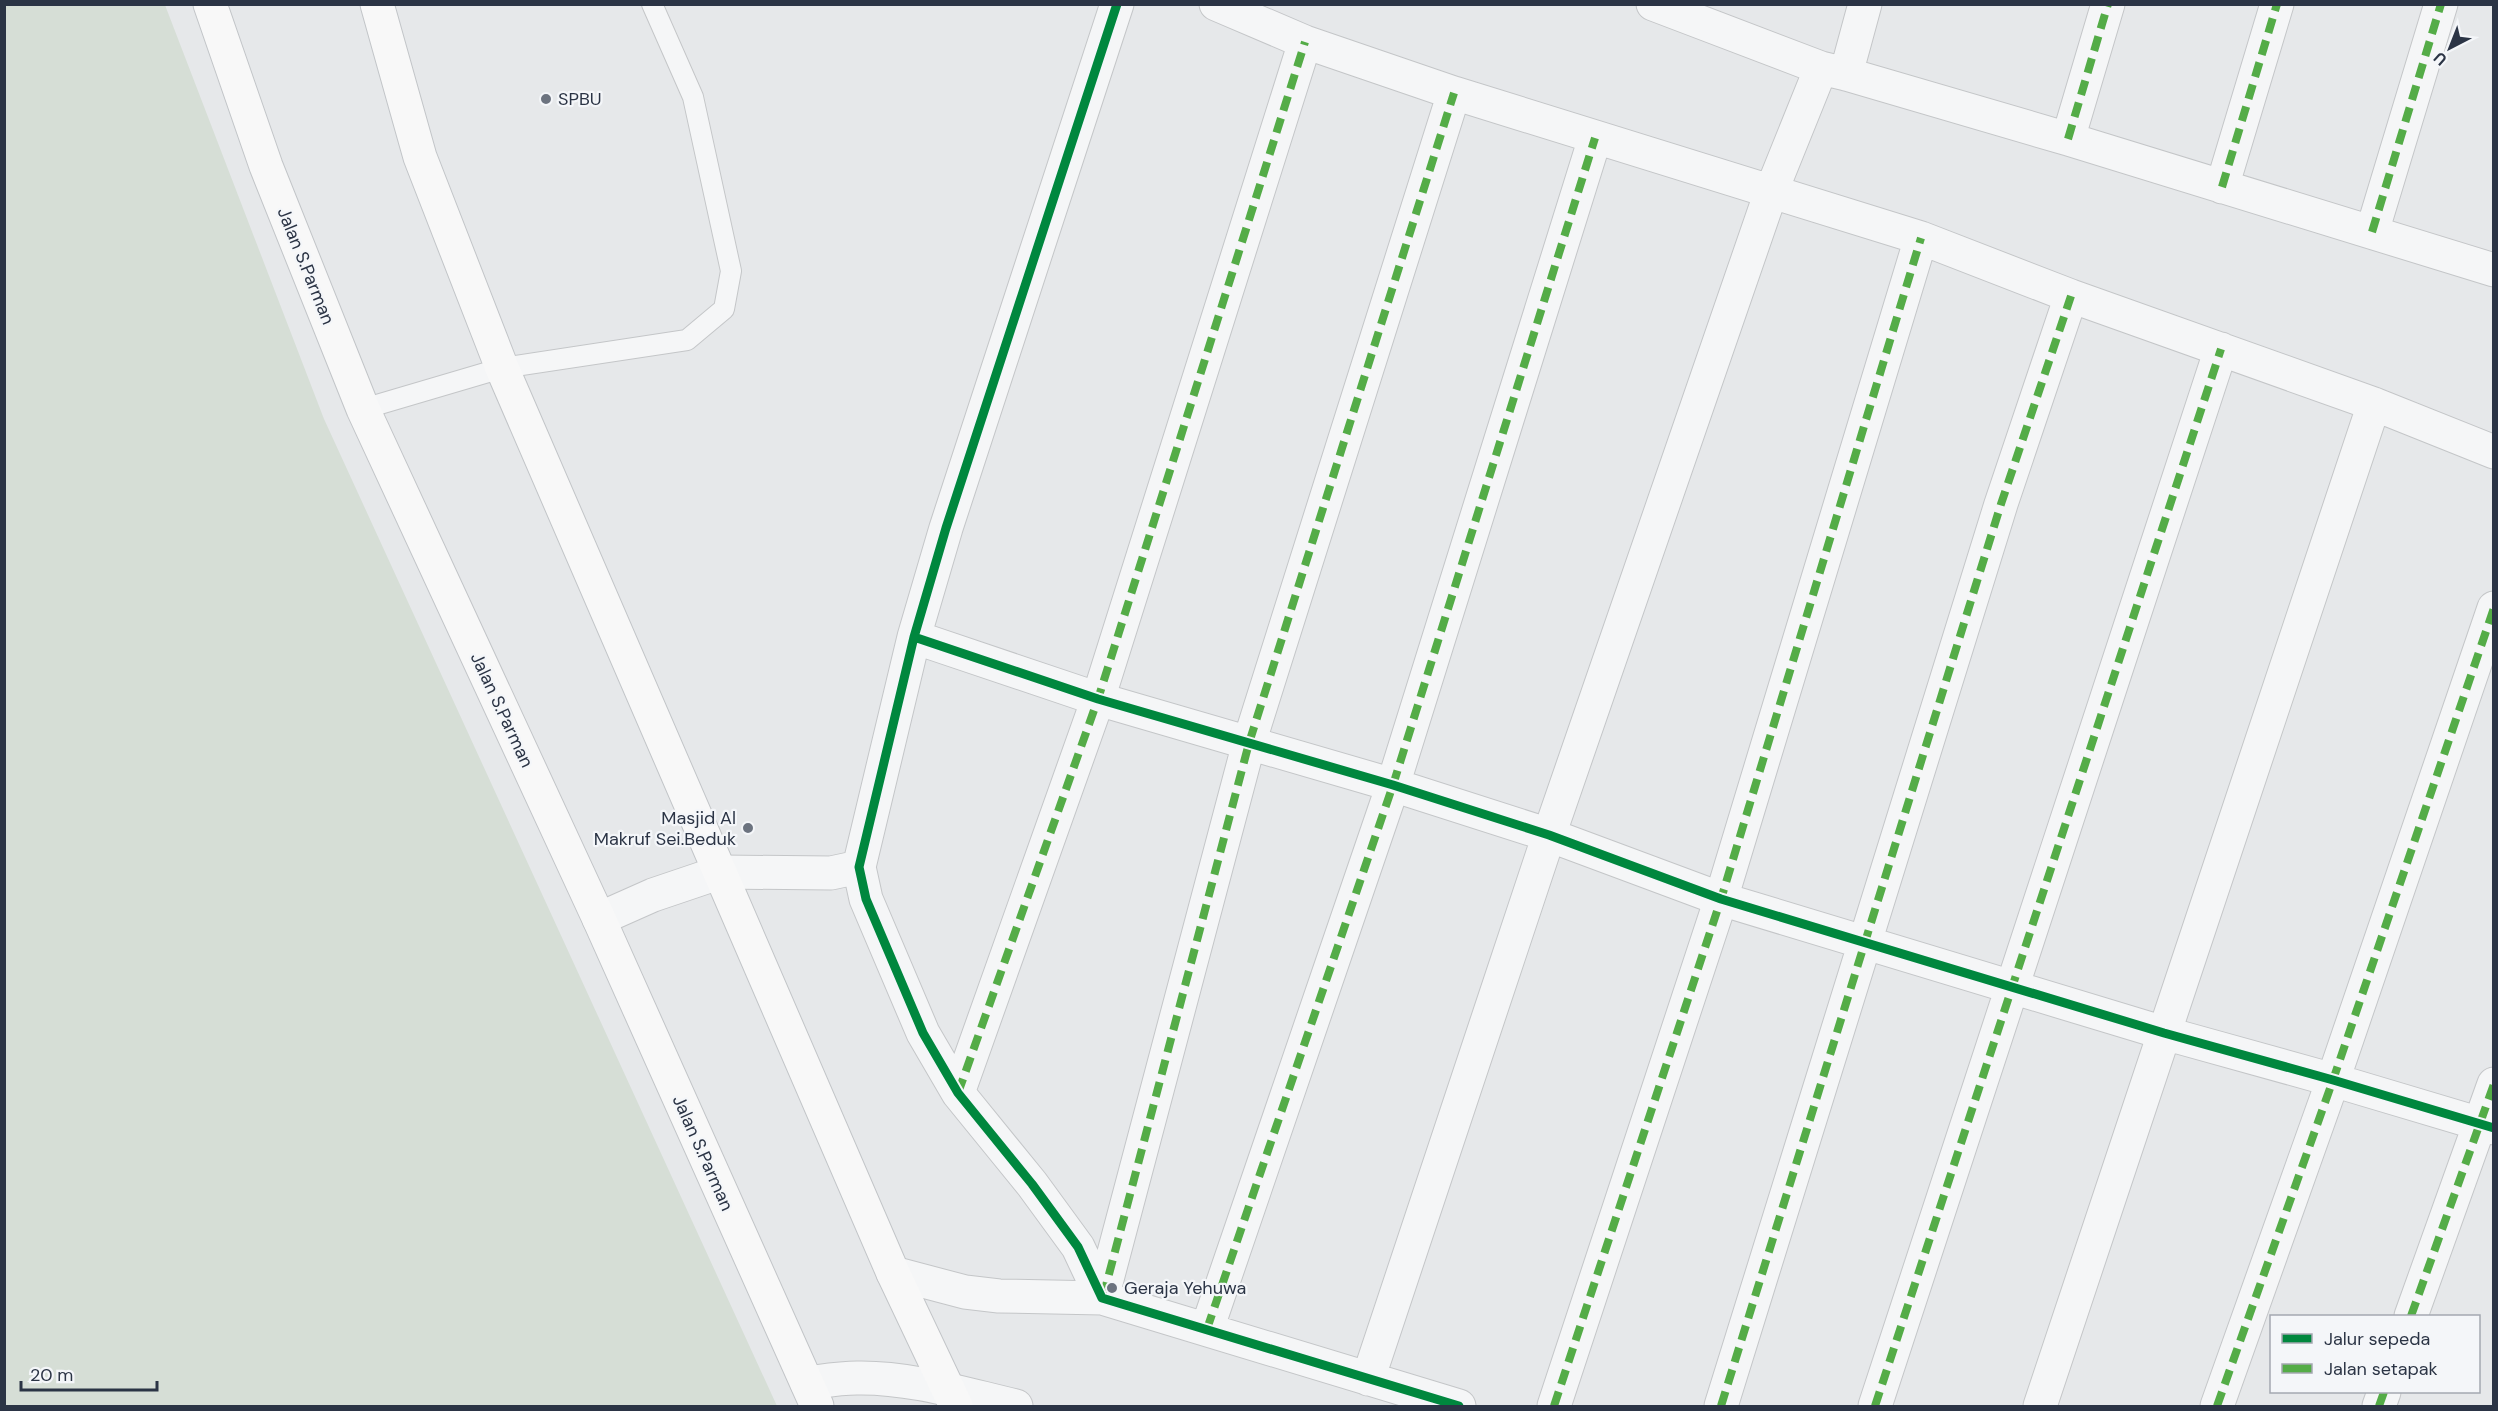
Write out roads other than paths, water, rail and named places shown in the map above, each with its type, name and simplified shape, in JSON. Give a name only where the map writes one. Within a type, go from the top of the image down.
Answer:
[{"type":"main road","name":"Jalan S.Parman","points":[[210,4],[266,166],[363,409],[599,919],[812,1395]]},
{"type":"main road","points":[[378,4],[420,157],[502,368],[707,876],[953,1398]]},
{"type":"street","points":[[1102,1298],[1078,1247],[1032,1184],[958,1092],[923,1033],[866,899],[859,867],[914,637],[946,528],[1117,4]]},
{"type":"street","points":[[1216,4],[1305,42],[1454,93],[1921,238],[2071,296],[2374,404],[2493,452]]},
{"type":"street","points":[[1653,4],[1833,71],[2068,139],[2493,270]]},
{"type":"street","points":[[1368,1379],[1549,835],[1771,192],[1865,4]]},
{"type":"street","points":[[2068,139],[2108,4]]},
{"type":"street","points":[[2222,187],[2277,4]]},
{"type":"street","points":[[2372,232],[2441,4]]},
{"type":"street","points":[[958,1092],[1098,699],[1305,42]]},
{"type":"street","points":[[1102,1298],[1249,743],[1454,93]]},
{"type":"street","points":[[1207,1329],[1393,784],[1595,138]]},
{"type":"street","points":[[1554,1407],[1721,899],[1921,238]]},
{"type":"street","points":[[1721,1407],[2001,504],[2071,296]]},
{"type":"street","points":[[1875,1407],[2221,349]]},
{"type":"street","points":[[2040,1407],[2374,404]]},
{"type":"street","points":[[2217,1407],[2333,1080],[2493,608]]},
{"type":"street","points":[[914,637],[1098,699],[1393,784],[1549,835],[1721,899],[2164,1033],[2333,1080],[2487,1127]]},
{"type":"street","points":[[599,919],[653,895],[707,876],[831,873],[859,867]]},
{"type":"street","points":[[2412,1315],[2487,1127],[2493,1084]]},
{"type":"street","points":[[893,1273],[965,1292],[999,1296],[1102,1298],[1459,1407]]},
{"type":"street","points":[[812,1395],[866,1378],[888,1379],[953,1398],[1016,1407]]},
{"type":"lane","points":[[363,409],[502,368],[687,340],[724,309],[731,271],[693,98],[652,4]]},
{"type":"place","name":"SPBU","points":[[546,99]]},
{"type":"place","name":"Masjid Al Makruf Sei.Beduk","points":[[748,828]]},
{"type":"place","name":"Geraja Yehuwa","points":[[1112,1288]]}]
